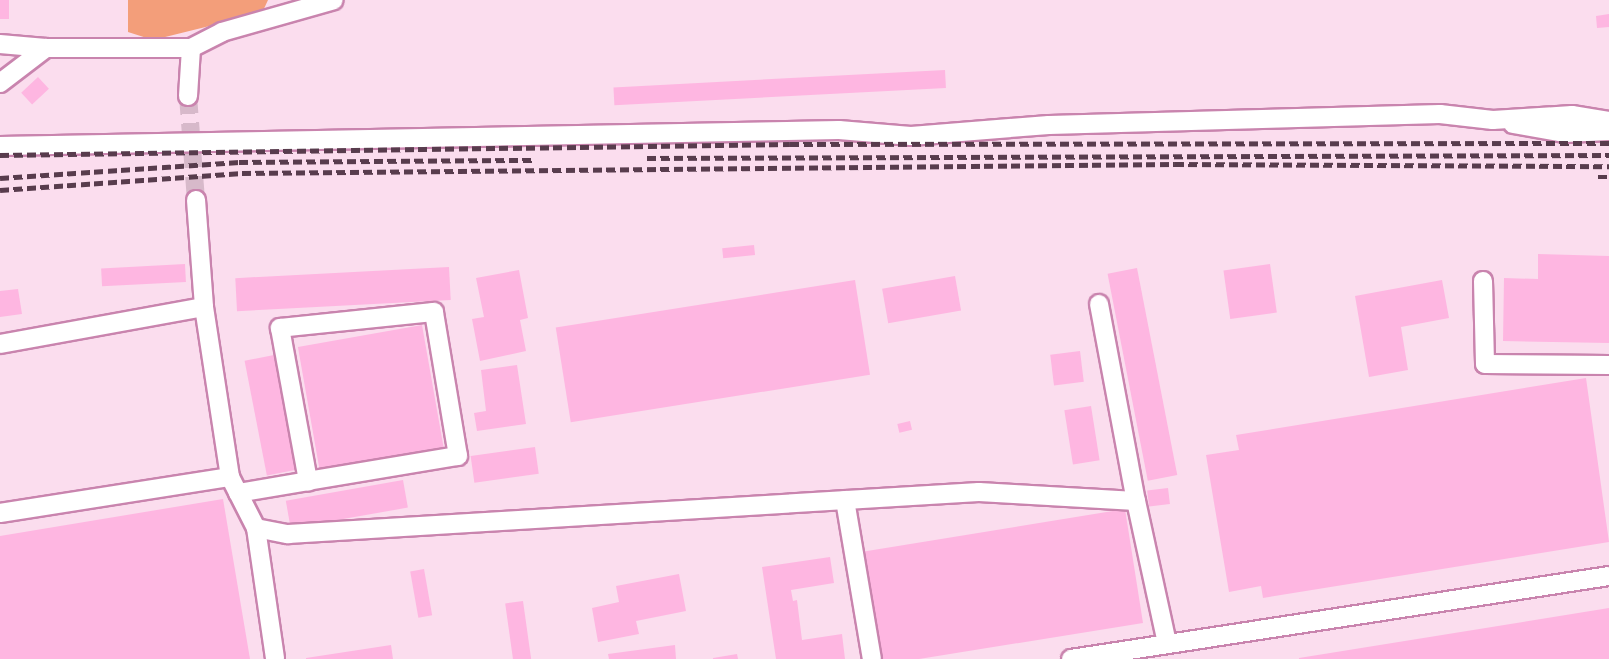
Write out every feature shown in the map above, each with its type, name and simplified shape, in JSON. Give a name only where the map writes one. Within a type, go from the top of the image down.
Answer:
[{"type":"lane","points":[[0,44],[46,48],[191,48],[275,7],[334,0]]},
{"type":"lane","points":[[0,83],[46,48]]},
{"type":"lane","points":[[188,96],[191,48]]},
{"type":"lane","points":[[0,146],[839,130],[911,136],[1049,125],[1440,114],[1493,120],[1564,133],[1609,131]]},
{"type":"lane","points":[[1493,120],[1572,115],[1609,121]]},
{"type":"lane","points":[[196,200],[204,307],[234,485],[256,528],[275,659]]},
{"type":"lane","points":[[1483,281],[1485,364],[1609,365]]},
{"type":"lane","points":[[1099,304],[1136,501],[1167,643]]},
{"type":"lane","points":[[0,344],[204,307]]},
{"type":"lane","points":[[0,513],[234,485],[308,481],[458,456],[434,312],[280,328],[308,481]]},
{"type":"lane","points":[[256,528],[288,534],[979,492],[1136,501]]},
{"type":"lane","points":[[845,500],[872,659]]},
{"type":"lane","points":[[1071,659],[1609,576]]},
{"type":"shaded area","points":[[128,0],[268,0],[262,13],[153,40],[128,32]]},
{"type":"building","points":[[0,0],[9,0],[9,19],[0,19]]},
{"type":"building","points":[[1609,14],[1609,27],[1597,28],[1596,16]]},
{"type":"building","points":[[945,70],[946,88],[614,105],[613,87]]},
{"type":"building","points":[[38,77],[49,89],[32,104],[21,93]]},
{"type":"building","points":[[754,245],[755,255],[723,258],[722,248]]},
{"type":"building","points":[[1538,254],[1609,256],[1609,343],[1503,341],[1504,278],[1538,279]]},
{"type":"building","points":[[185,264],[186,282],[102,286],[101,268]]},
{"type":"building","points":[[1270,264],[1277,313],[1230,319],[1223,271]]},
{"type":"building","points":[[449,267],[451,300],[237,311],[235,278]]},
{"type":"building","points":[[1137,268],[1177,475],[1148,481],[1108,274]]},
{"type":"building","points":[[519,270],[528,318],[520,320],[526,351],[480,361],[472,319],[484,317],[476,278]]},
{"type":"building","points":[[955,276],[961,310],[888,323],[882,289]]},
{"type":"building","points":[[855,280],[870,375],[571,422],[556,327]]},
{"type":"building","points":[[1442,280],[1449,318],[1401,327],[1408,370],[1369,377],[1355,296]]},
{"type":"building","points":[[18,289],[22,314],[0,317],[0,291]]},
{"type":"building","points":[[422,325],[444,447],[319,469],[298,347]]},
{"type":"building","points":[[1080,351],[1084,382],[1054,385],[1050,355]]},
{"type":"building","points":[[274,355],[296,470],[267,476],[245,361]]},
{"type":"building","points":[[517,365],[526,424],[477,431],[474,413],[486,411],[481,370]]},
{"type":"building","points":[[1586,378],[1609,542],[1263,598],[1261,586],[1229,592],[1206,455],[1239,450],[1236,435]]},
{"type":"building","points":[[1091,406],[1100,460],[1073,465],[1064,410]]},
{"type":"building","points":[[910,421],[912,430],[899,433],[897,424]]},
{"type":"building","points":[[535,447],[539,474],[474,483],[471,456]]},
{"type":"building","points":[[403,480],[408,508],[291,528],[286,501]]},
{"type":"building","points":[[1168,488],[1170,504],[1149,506],[1147,491]]},
{"type":"building","points":[[223,499],[250,659],[0,659],[0,536]]},
{"type":"building","points":[[1125,509],[1143,623],[919,659],[878,659],[861,552]]},
{"type":"building","points":[[830,557],[834,583],[791,590],[793,601],[797,600],[802,640],[842,634],[845,659],[776,659],[762,567]]},
{"type":"building","points":[[424,569],[432,615],[418,618],[410,571]]},
{"type":"building","points":[[679,574],[686,611],[636,621],[639,634],[598,642],[592,608],[619,602],[616,586]]},
{"type":"building","points":[[523,601],[531,659],[513,659],[505,604]]},
{"type":"building","points":[[1609,608],[1609,659],[1299,659],[1299,658]]},
{"type":"building","points":[[391,645],[393,659],[306,659],[306,658]]},
{"type":"building","points":[[675,645],[676,659],[609,659],[608,654]]},
{"type":"building","points":[[737,654],[738,659],[713,659],[713,658]]},
{"type":"tunnel","points":[[188,96],[196,200]]},
{"type":"railway","points":[[0,155],[790,144],[1609,143]]},
{"type":"railway","points":[[647,158],[1609,155]]},
{"type":"railway","points":[[0,178],[239,162],[533,160]]},
{"type":"railway","points":[[0,190],[242,173],[1175,164],[1609,166]]},
{"type":"railway","points":[[1598,177],[1609,177]]}]
